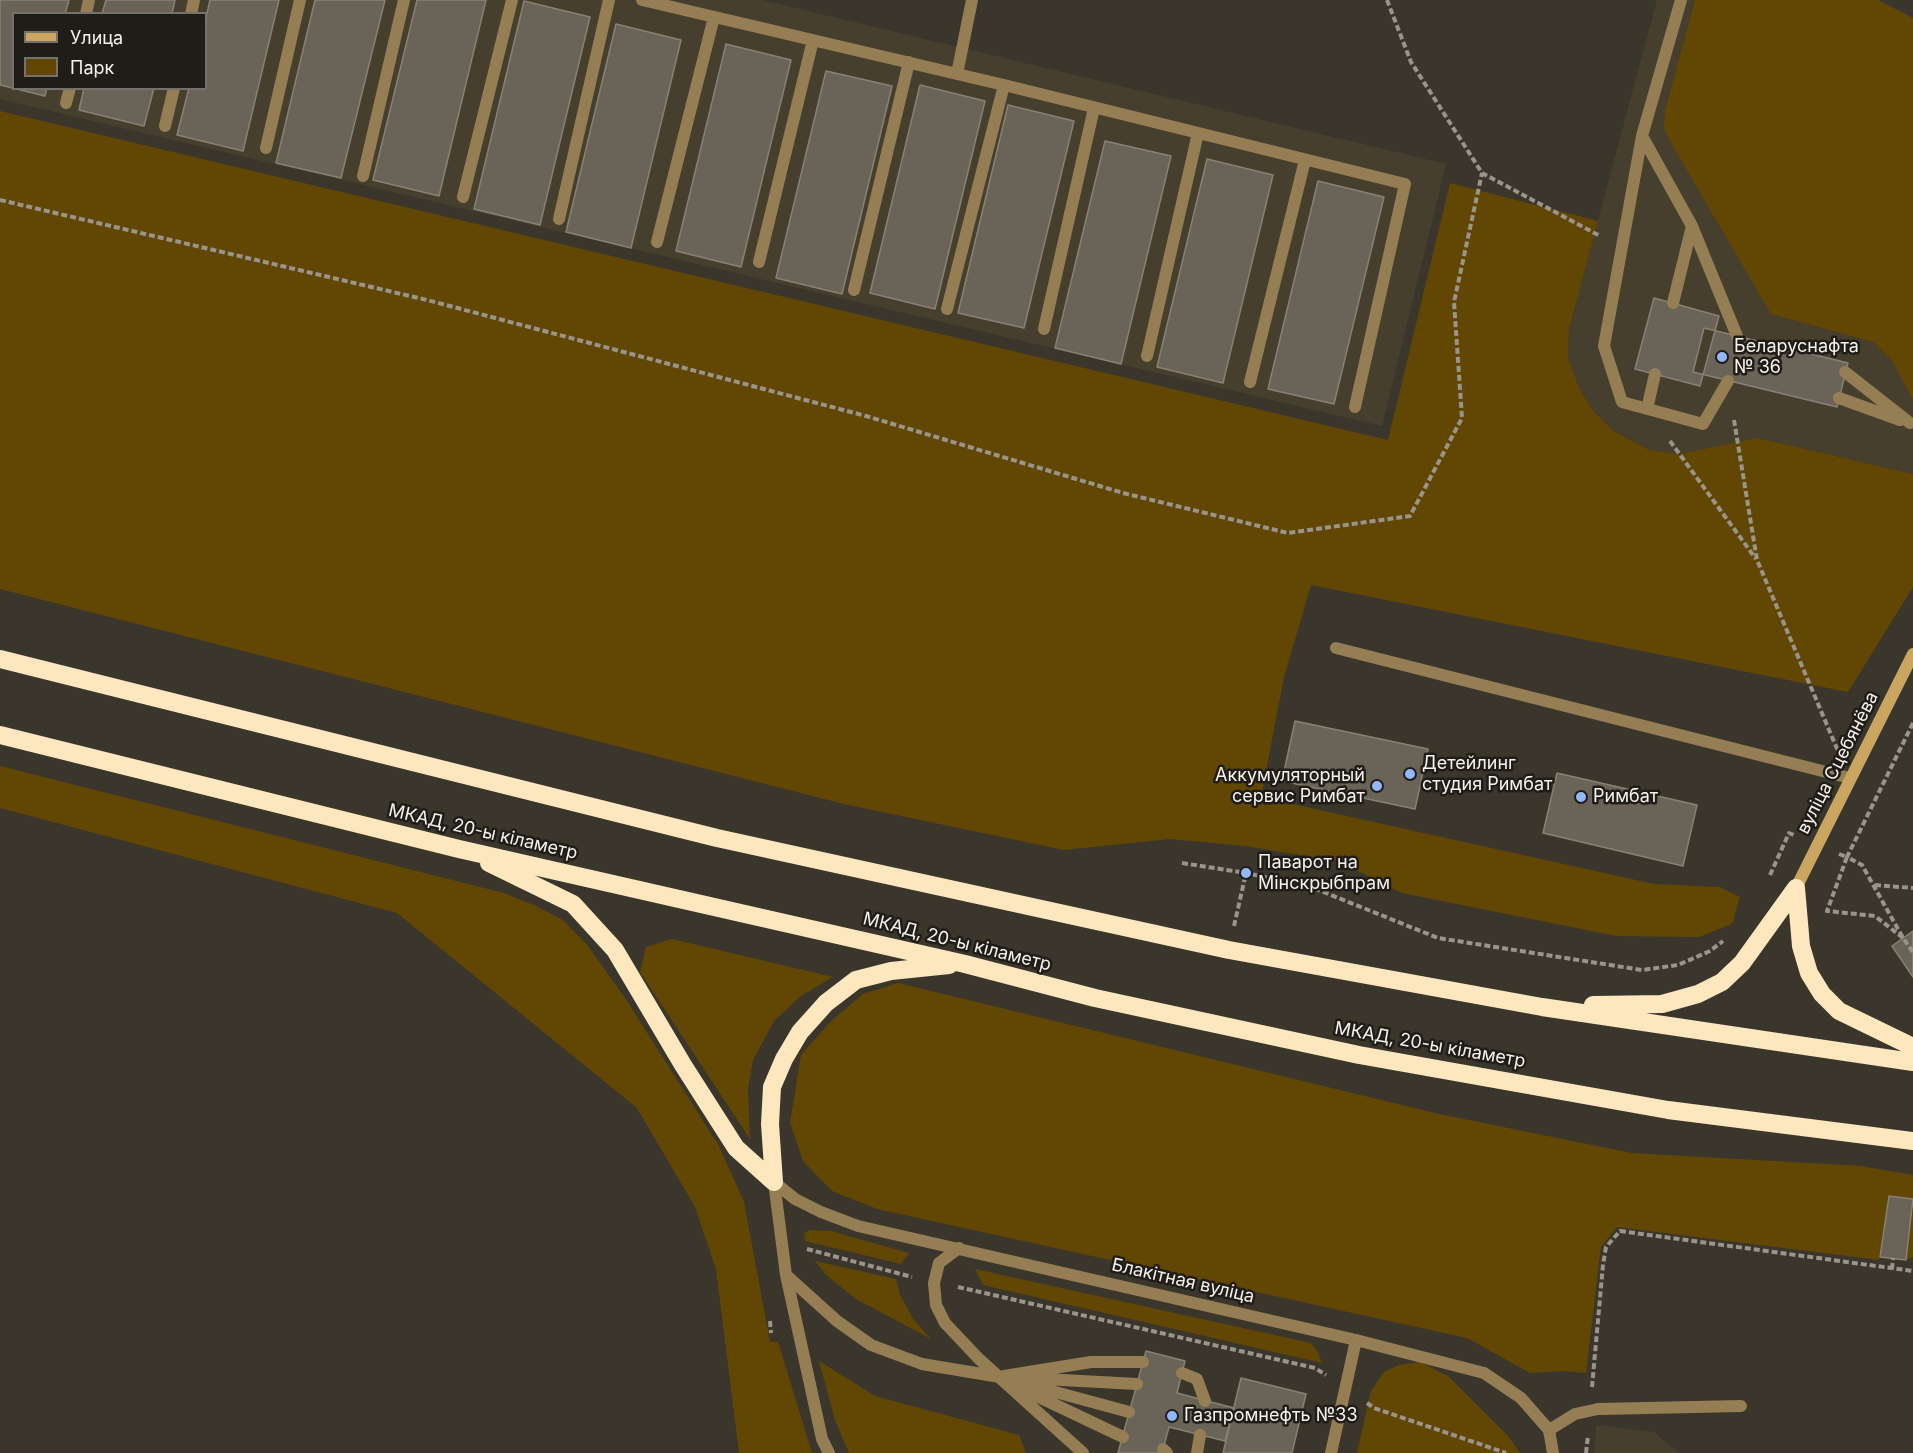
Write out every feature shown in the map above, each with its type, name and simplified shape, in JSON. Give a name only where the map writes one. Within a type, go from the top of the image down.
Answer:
[{"type":"highway","points":[[0,658],[717,838],[1229,950],[1542,1007],[1913,1062]]},
{"type":"highway","name":"МКАД, 20-ы кіламетр","points":[[0,735],[459,849],[965,964],[1095,998],[1359,1055],[1668,1110],[1913,1141]]},
{"type":"highway","points":[[459,849],[573,904],[615,950],[683,1065],[736,1148],[774,1182]]},
{"type":"highway","points":[[1542,1007],[1662,1004],[1698,994],[1722,982],[1742,963],[1796,888]]},
{"type":"highway","points":[[1796,888],[1802,946],[1809,973],[1822,994],[1839,1011],[1913,1047]]},
{"type":"highway","points":[[774,1182],[770,1124],[772,1087],[784,1059],[800,1032],[826,1003],[856,980],[891,971],[965,964]]},
{"type":"street","points":[[266,148],[300,0]]},
{"type":"street","points":[[363,176],[404,0]]},
{"type":"street","points":[[462,197],[512,0]]},
{"type":"street","points":[[559,219],[609,0]]},
{"type":"street","points":[[642,0],[909,62],[1405,184],[1355,407]]},
{"type":"street","points":[[957,74],[972,0]]},
{"type":"street","points":[[1681,0],[1642,136],[1604,346],[1622,402],[1703,424],[1728,381]]},
{"type":"street","points":[[657,242],[714,17]]},
{"type":"street","points":[[759,262],[813,40]]},
{"type":"street","points":[[854,290],[909,62]]},
{"type":"street","points":[[946,309],[1004,85]]},
{"type":"street","points":[[66,103],[69,90]]},
{"type":"street","points":[[165,126],[174,90]]},
{"type":"street","points":[[1044,329],[1095,108]]},
{"type":"street","points":[[1147,356],[1198,133]]},
{"type":"street","points":[[1642,136],[1692,226],[1737,336]]},
{"type":"street","points":[[1250,382],[1305,160]]},
{"type":"street","points":[[1673,303],[1692,226]]},
{"type":"street","points":[[1845,372],[1912,425]]},
{"type":"street","points":[[1647,409],[1655,374]]},
{"type":"street","points":[[1839,398],[1912,425]]},
{"type":"street","points":[[1336,648],[1850,778]]},
{"type":"street","name":"вуліца Сцебянёва","points":[[1796,888],[1913,654]]},
{"type":"street","points":[[774,1182],[786,1275],[822,1439],[829,1453]]},
{"type":"street","name":"Блакітная вуліца","points":[[774,1182],[795,1199],[820,1212],[858,1226],[1356,1340],[1484,1373],[1521,1398],[1549,1430]]},
{"type":"street","points":[[959,1248],[939,1263],[934,1283],[936,1305],[945,1323],[979,1359],[1083,1453]]},
{"type":"street","points":[[786,1275],[837,1321],[871,1345],[922,1365],[1000,1377],[1137,1384]]},
{"type":"street","points":[[1331,1453],[1356,1340]]},
{"type":"street","points":[[1000,1377],[1090,1362],[1143,1362]]},
{"type":"street","points":[[1182,1373],[1197,1380],[1205,1401]]},
{"type":"street","points":[[1000,1377],[1130,1412]]},
{"type":"street","points":[[1000,1377],[1123,1437]]},
{"type":"street","points":[[1553,1453],[1549,1430],[1575,1414],[1590,1410],[1741,1406]]},
{"type":"street","points":[[1197,1453],[1200,1435]]},
{"type":"path","points":[[1388,0],[1410,63],[1482,173],[1622,248]]},
{"type":"path","points":[[0,200],[427,300],[866,416],[1123,493],[1288,533],[1410,516],[1462,418],[1454,302],[1482,173]]},
{"type":"path","points":[[1728,381],[1757,560]]},
{"type":"path","points":[[1647,409],[1757,560],[1850,778]]},
{"type":"path","points":[[1903,938],[1875,916],[1827,911],[1847,857],[1913,723]]},
{"type":"path","points":[[1768,879],[1789,833]]},
{"type":"path","points":[[1847,857],[1862,865],[1913,952]]},
{"type":"path","points":[[1182,863],[1246,873],[1311,887],[1438,938],[1642,970],[1678,965],[1710,951],[1725,939]]},
{"type":"path","points":[[1229,950],[1246,873]]},
{"type":"path","points":[[1874,885],[1913,888]]},
{"type":"path","points":[[1586,1453],[1603,1266],[1606,1247],[1620,1231],[1913,1271]]},
{"type":"path","points":[[809,1251],[899,1273]]},
{"type":"path","points":[[1892,1269],[1893,1258]]},
{"type":"path","points":[[979,1292],[1315,1368],[1374,1408],[1506,1453]]},
{"type":"shaded area","points":[[0,0],[762,0],[1446,164],[1382,426],[0,99]]},
{"type":"shaded area","points":[[1657,0],[1695,0],[1665,110],[1771,314],[1873,342],[1892,361],[1913,400],[1913,474],[1758,438],[1679,454],[1649,450],[1614,430],[1594,412],[1580,390],[1568,358],[1569,329]]},
{"type":"shaded area","points":[[1596,1425],[1654,1432],[1679,1453],[1594,1453]]},
{"type":"green space","points":[[1695,0],[1878,0],[1913,18],[1913,400],[1892,361],[1873,342],[1771,314],[1670,141],[1664,127],[1665,110]]},
{"type":"green space","points":[[0,111],[1388,440],[1450,183],[1598,221],[1569,329],[1568,358],[1580,390],[1594,412],[1614,431],[1649,450],[1679,454],[1758,438],[1913,474],[1913,587],[1848,692],[1311,585],[1284,677],[1261,797],[1654,884],[1720,887],[1740,897],[1732,924],[1699,937],[1616,936],[1402,893],[1338,861],[1245,846],[1170,839],[1064,850],[844,804],[0,589]]},
{"type":"green space","points":[[0,766],[504,893],[563,920],[588,946],[627,1001],[719,1146],[744,1202],[770,1342],[778,1342],[812,1453],[739,1453],[716,1269],[695,1207],[637,1108],[397,913],[0,808]]},
{"type":"green space","points":[[672,939],[833,977],[801,996],[774,1021],[753,1060],[748,1089],[750,1139],[640,972],[646,947]]},
{"type":"green space","points":[[898,983],[1439,1114],[1632,1153],[1861,1166],[1913,1175],[1913,1199],[1889,1196],[1879,1260],[1617,1227],[1601,1247],[1586,1373],[1563,1371],[1530,1373],[1467,1338],[877,1209],[832,1191],[803,1161],[790,1123],[801,1055],[831,1021],[863,994]]},
{"type":"green space","points":[[1913,1210],[1913,1257],[1906,1260]]},
{"type":"green space","points":[[811,1230],[831,1231],[909,1253],[901,1264],[805,1241],[804,1233]]},
{"type":"green space","points":[[815,1261],[896,1279],[900,1295],[914,1320],[931,1339],[856,1299],[826,1275]]},
{"type":"green space","points":[[975,1269],[1311,1343],[1322,1363],[983,1285]]},
{"type":"green space","points":[[819,1361],[875,1396],[1019,1435],[1026,1453],[849,1453],[835,1420]]},
{"type":"green space","points":[[1420,1362],[1448,1376],[1508,1436],[1520,1453],[1357,1453],[1371,1391],[1384,1372],[1399,1365]]},
{"type":"building","points":[[0,0],[69,0],[66,12],[12,12],[12,88],[0,85]]},
{"type":"building","points":[[106,0],[175,0],[172,12],[103,12]]},
{"type":"building","points":[[210,0],[279,0],[243,151],[177,135],[188,90],[207,90],[207,14]]},
{"type":"building","points":[[315,0],[385,0],[341,178],[276,163]]},
{"type":"building","points":[[417,0],[486,0],[439,196],[373,180]]},
{"type":"building","points":[[524,1],[590,17],[540,225],[474,209]]},
{"type":"building","points":[[616,24],[681,40],[631,248],[566,232]]},
{"type":"building","points":[[726,44],[791,60],[741,267],[676,251]]},
{"type":"building","points":[[826,71],[892,86],[842,294],[776,278]]},
{"type":"building","points":[[920,85],[985,101],[935,309],[870,293]]},
{"type":"building","points":[[20,90],[46,90],[45,96]]},
{"type":"building","points":[[84,90],[153,90],[144,126],[79,110]]},
{"type":"building","points":[[1008,105],[1074,121],[1024,328],[958,313]]},
{"type":"building","points":[[1105,141],[1171,156],[1121,364],[1055,348]]},
{"type":"building","points":[[1207,159],[1273,175],[1223,383],[1157,367]]},
{"type":"building","points":[[1318,181],[1384,197],[1334,404],[1268,389]]},
{"type":"building","points":[[1654,298],[1719,316],[1700,386],[1635,369]]},
{"type":"building","points":[[1704,328],[1848,363],[1837,407],[1693,372]]},
{"type":"building","points":[[1295,721],[1428,749],[1415,809],[1282,781]]},
{"type":"building","points":[[1557,773],[1697,805],[1683,866],[1543,833]]},
{"type":"building","points":[[1913,931],[1913,977],[1892,946]]},
{"type":"building","points":[[1889,1196],[1913,1199],[1906,1260],[1880,1257]]},
{"type":"building","points":[[1146,1351],[1185,1361],[1177,1393],[1234,1408],[1225,1441],[1169,1427],[1162,1453],[1118,1453]]},
{"type":"building","points":[[1241,1378],[1306,1394],[1292,1453],[1223,1453]]},
{"type":"place","name":"Беларуснафта № 36","points":[[1722,357]]},
{"type":"place","name":"Детейлинг студия Римбат","points":[[1410,774]]},
{"type":"place","name":"Аккумуляторный сервис Римбат","points":[[1377,786]]},
{"type":"place","name":"Римбат","points":[[1581,797]]},
{"type":"place","name":"Паварот на Мінскрыбпрам","points":[[1246,873]]},
{"type":"place","name":"Газпромнефть №33","points":[[1172,1416]]}]
